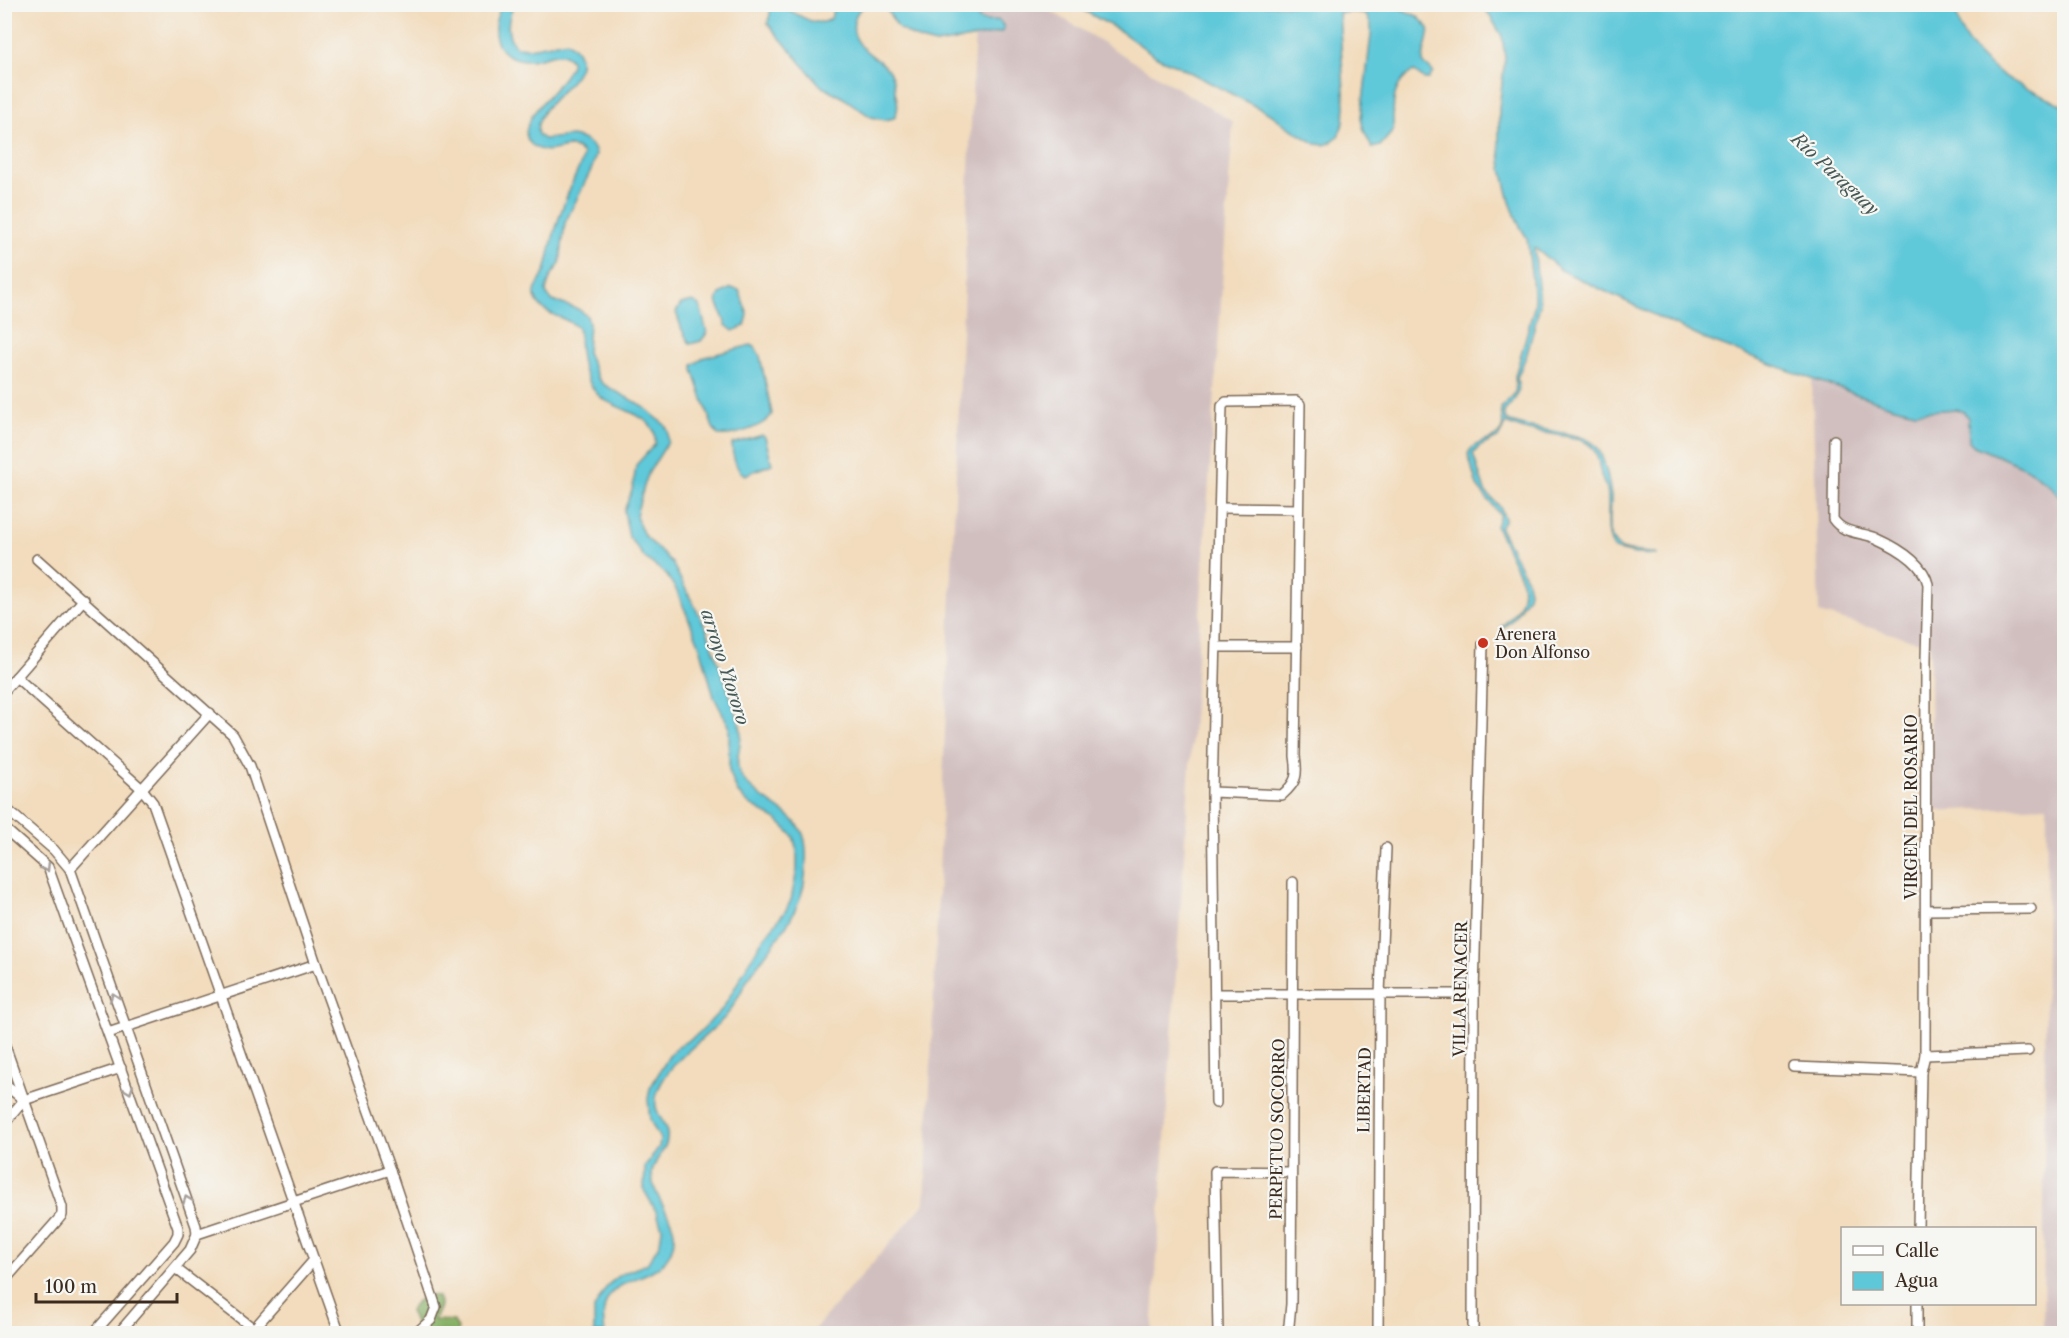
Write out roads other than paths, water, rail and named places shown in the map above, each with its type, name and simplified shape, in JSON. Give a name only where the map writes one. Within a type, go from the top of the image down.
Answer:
[{"type":"street","points":[[1212,792],[1282,795],[1294,785],[1297,769],[1295,756],[1300,405],[1296,401],[1223,403],[1212,792],[1216,1103]]},
{"type":"street","name":"VIRGEN DEL ROSARIO","points":[[1834,440],[1833,519],[1845,529],[1875,538],[1901,552],[1921,567],[1928,584],[1924,1055],[1921,1072],[1918,1227]]},
{"type":"street","points":[[1220,508],[1298,509]]},
{"type":"street","points":[[38,559],[233,735],[250,766],[316,964],[390,1170],[436,1307],[430,1320],[415,1334]]},
{"type":"street","points":[[4,691],[84,599]]},
{"type":"street","name":"VILLA RENACER","points":[[1473,1334],[1474,994],[1483,644]]},
{"type":"street","points":[[1217,646],[1297,647]]},
{"type":"street","points":[[16,677],[142,789],[153,803],[340,1334]]},
{"type":"street","points":[[70,869],[210,713]]},
{"type":"street","points":[[4,807],[54,850],[70,869],[196,1230],[192,1247],[118,1334]]},
{"type":"street","points":[[4,828],[48,867],[178,1228],[176,1238],[93,1334]]},
{"type":"street","name":"LIBERTAD","points":[[1378,1334],[1380,994],[1386,848]]},
{"type":"street","name":"PERPETUO SOCORRO","points":[[1286,1334],[1291,1304],[1293,882]]},
{"type":"street","points":[[1926,910],[2031,909]]},
{"type":"street","points":[[108,1033],[316,964]]},
{"type":"street","points":[[1215,994],[1474,994]]},
{"type":"street","points":[[4,1043],[62,1207],[62,1215],[4,1281]]},
{"type":"street","points":[[1924,1055],[2028,1051]]},
{"type":"street","points":[[1794,1067],[1921,1072]]},
{"type":"street","points":[[4,1124],[24,1100],[121,1068]]},
{"type":"street","points":[[4,1084],[24,1100]]},
{"type":"street","points":[[178,1228],[196,1230],[293,1202],[390,1170]]},
{"type":"street","points":[[1218,1334],[1215,1171],[1292,1172]]},
{"type":"street","points":[[176,1238],[192,1247]]},
{"type":"street","points":[[175,1268],[252,1331],[314,1260]]},
{"type":"street","points":[[1917,1305],[1917,1334]]},
{"type":"water","points":[[502,5],[514,5],[508,27],[512,42],[516,47],[529,48],[567,41],[578,53],[580,64],[575,75],[545,109],[539,122],[538,135],[544,139],[572,136],[583,139],[592,146],[596,154],[592,168],[565,223],[560,263],[550,278],[547,295],[553,301],[578,309],[587,316],[589,323],[587,352],[603,384],[644,407],[665,425],[668,431],[668,442],[649,472],[645,483],[636,515],[638,522],[644,535],[672,563],[707,630],[739,723],[741,734],[738,770],[740,774],[753,790],[794,820],[804,836],[806,846],[803,891],[791,918],[748,979],[729,1013],[679,1060],[658,1090],[656,1104],[667,1139],[652,1175],[657,1194],[671,1221],[674,1240],[671,1251],[663,1263],[616,1289],[608,1298],[604,1312],[605,1333],[594,1333],[594,1309],[607,1286],[619,1275],[647,1264],[660,1243],[662,1228],[657,1213],[644,1190],[645,1166],[659,1147],[660,1139],[650,1120],[648,1099],[650,1088],[669,1056],[679,1046],[698,1034],[723,1008],[761,942],[786,910],[791,900],[797,870],[797,851],[793,836],[777,820],[750,805],[738,793],[729,770],[729,726],[714,697],[700,646],[677,591],[666,574],[645,558],[629,537],[624,511],[633,487],[636,465],[655,444],[650,424],[632,412],[610,403],[594,390],[583,367],[578,328],[547,312],[535,296],[535,290],[545,271],[560,216],[583,154],[577,148],[571,147],[545,151],[529,142],[526,131],[528,123],[567,73],[571,61],[562,54],[529,60],[517,59],[508,55],[501,49],[495,34],[495,25]]},
{"type":"water","points":[[778,5],[811,21],[824,22],[831,19],[834,5],[867,5],[859,11],[854,20],[855,36],[865,50],[885,66],[892,77],[898,104],[894,118],[885,120],[871,117],[821,86],[768,24],[771,8]]},
{"type":"water","points":[[875,5],[961,5],[982,20],[999,20],[1004,30],[989,35],[936,44],[920,40],[899,29],[885,7]]},
{"type":"water","points":[[1083,5],[1343,5],[1368,10],[1371,5],[1392,5],[1417,16],[1429,28],[1423,62],[1433,72],[1429,79],[1424,79],[1413,71],[1405,77],[1394,98],[1393,131],[1380,146],[1372,148],[1361,118],[1371,35],[1371,25],[1366,15],[1355,12],[1339,13],[1344,122],[1338,136],[1324,145],[1316,144],[1272,115],[1157,57],[1120,31],[1083,10]]},
{"type":"water","name":"Río Paraguay","points":[[1483,5],[1955,5],[1959,25],[1968,42],[1979,55],[2004,76],[2064,105],[2064,502],[2051,486],[2026,468],[1974,446],[1969,441],[1968,418],[1964,412],[1956,409],[1915,412],[1891,406],[1704,339],[1561,270],[1534,247],[1540,305],[1527,354],[1517,378],[1519,389],[1515,399],[1504,412],[1506,420],[1591,441],[1600,452],[1609,484],[1610,531],[1615,544],[1624,550],[1656,553],[1656,555],[1635,554],[1614,549],[1608,527],[1607,489],[1591,446],[1579,439],[1526,430],[1506,423],[1498,438],[1479,447],[1473,454],[1485,491],[1500,507],[1505,519],[1500,528],[1526,578],[1529,591],[1513,619],[1502,629],[1501,627],[1515,612],[1521,600],[1522,581],[1496,526],[1500,515],[1477,486],[1468,454],[1475,445],[1495,437],[1502,428],[1501,408],[1515,392],[1515,376],[1535,304],[1527,238],[1510,202],[1502,169],[1499,108],[1505,58],[1502,36]]},
{"type":"water","points":[[731,288],[739,290],[748,315],[745,326],[733,331],[726,325],[717,301],[720,294]]},
{"type":"water","points":[[693,301],[700,306],[707,333],[701,341],[690,344],[676,312],[681,304]]},
{"type":"water","points":[[751,345],[755,347],[760,356],[772,414],[756,427],[718,435],[713,428],[693,365],[705,357]]},
{"type":"water","points":[[762,435],[765,437],[772,464],[745,475],[736,466],[732,444]]},
{"type":"place","name":"Arenera Don Alfonso","points":[[1483,643]]},
{"type":"water label","name":"arroyo Ytororo","points":[[725,667]]}]
